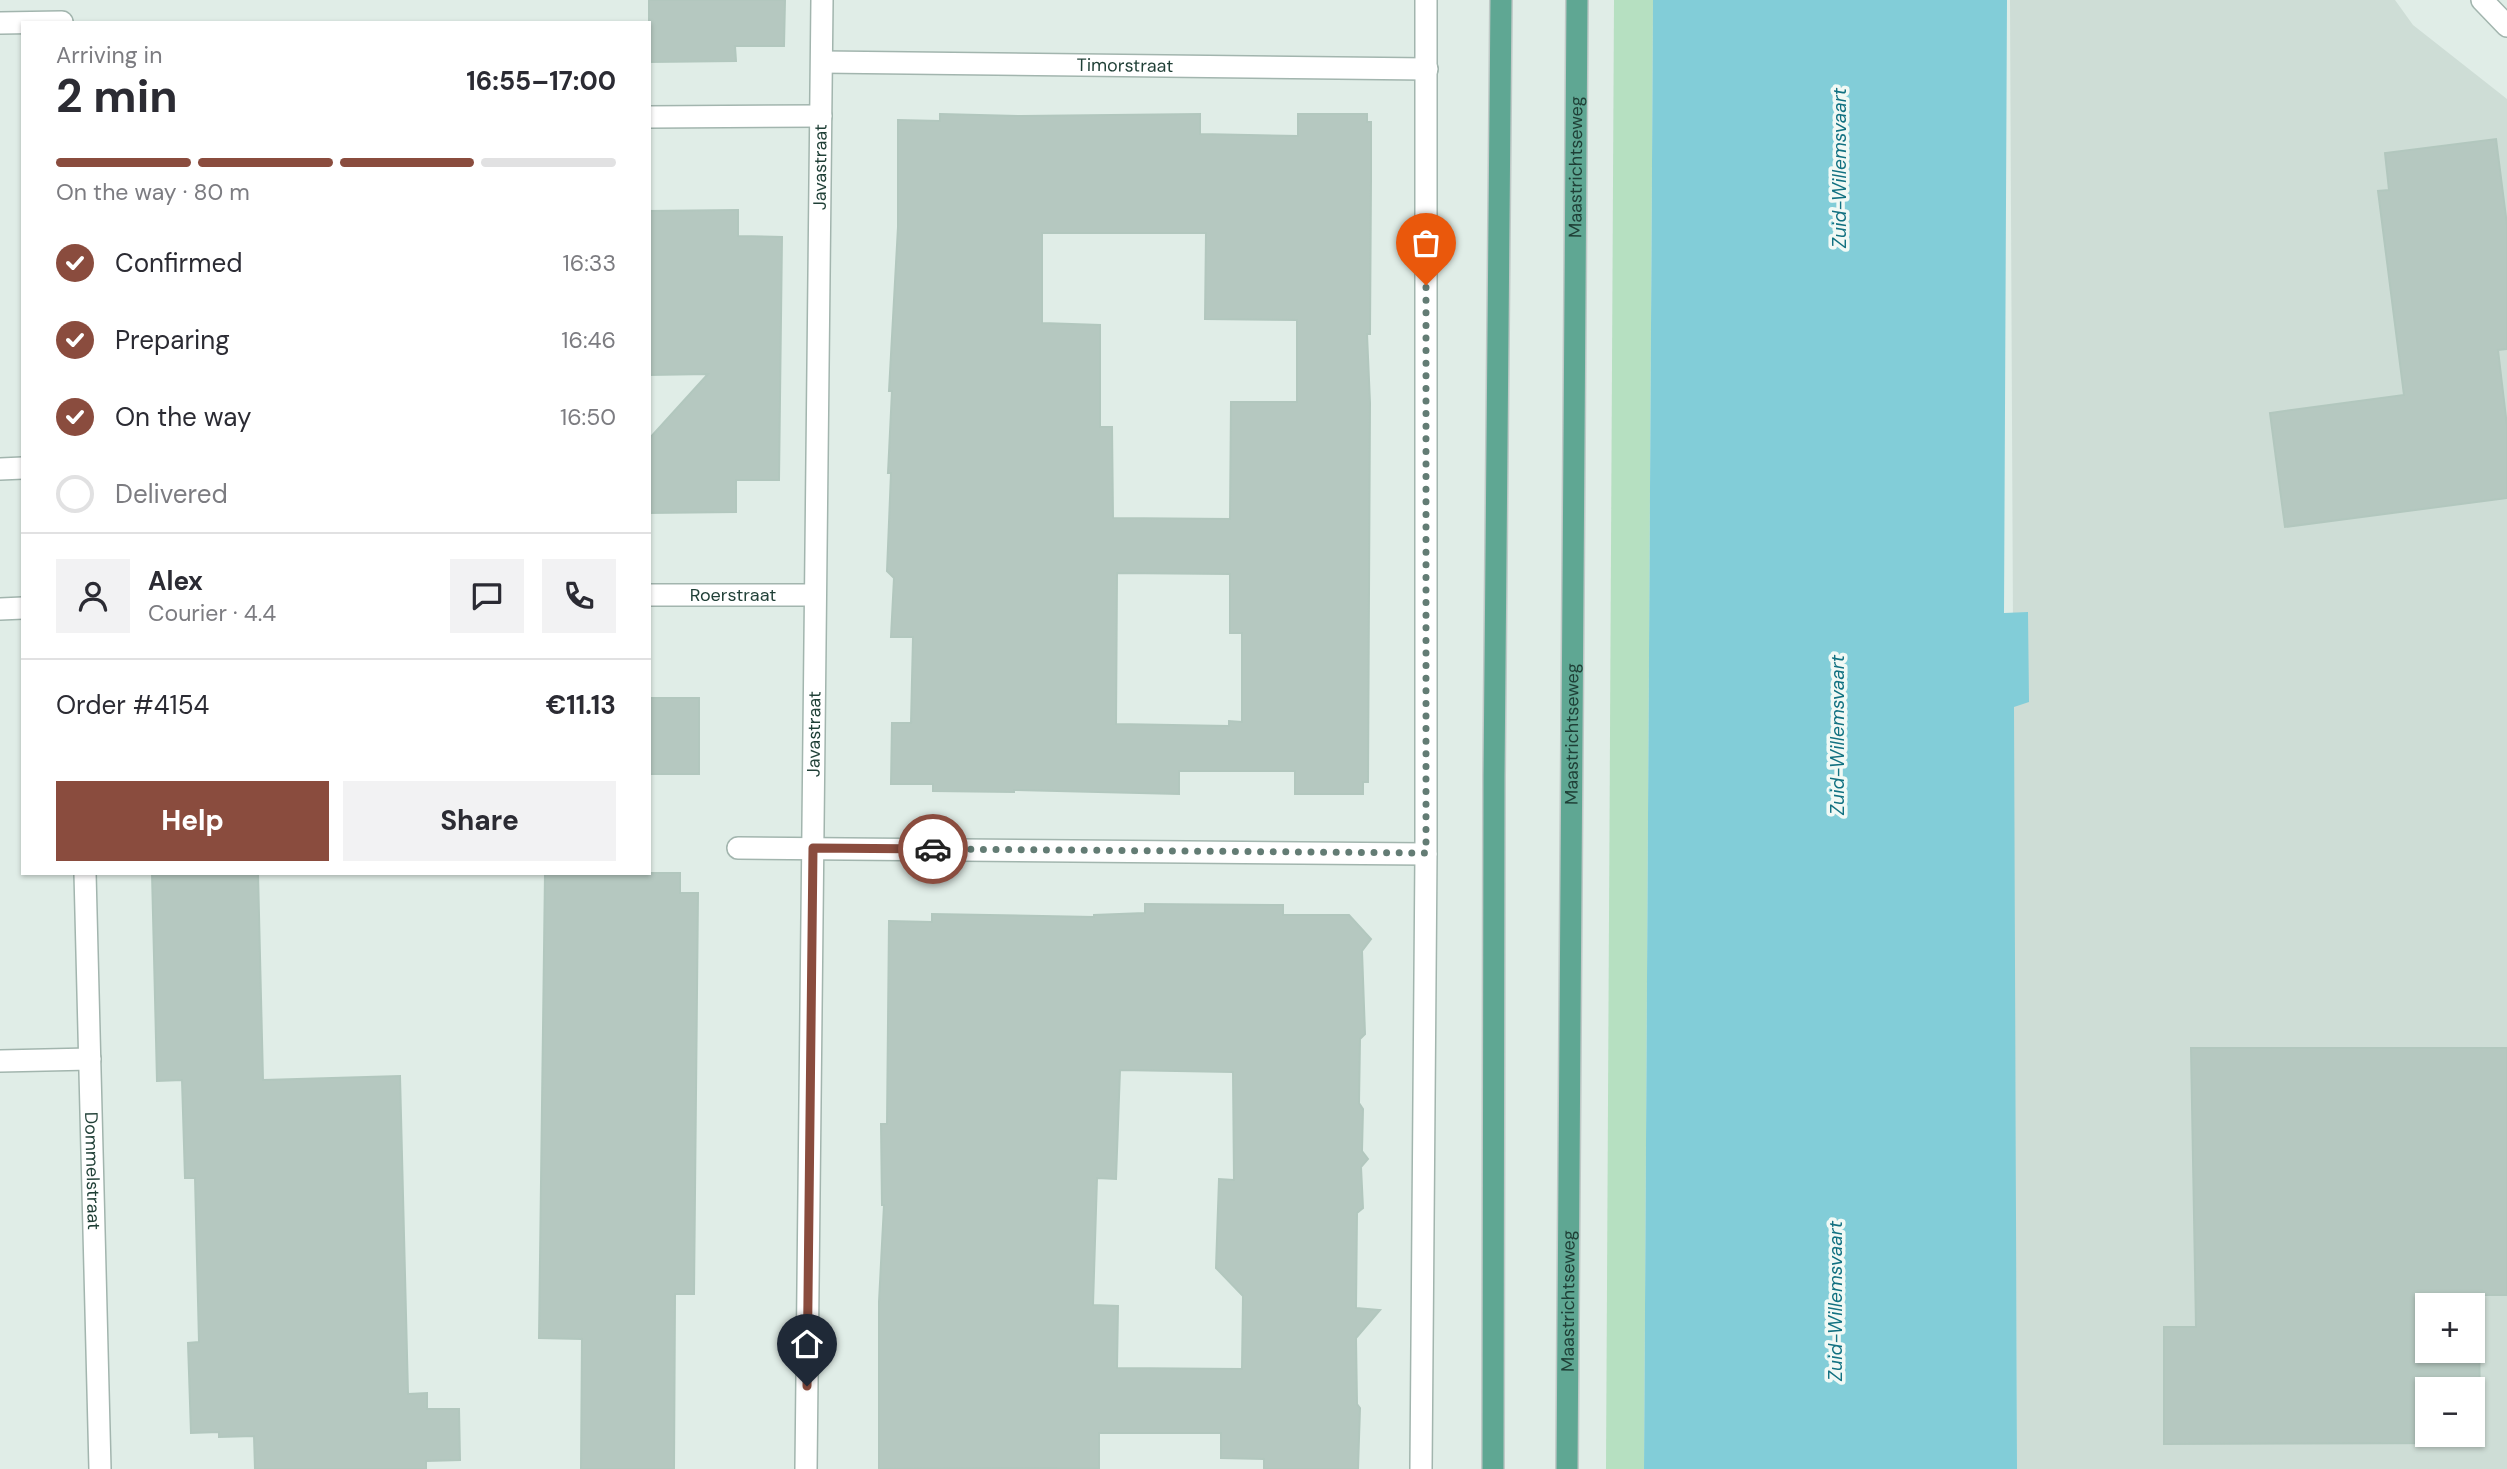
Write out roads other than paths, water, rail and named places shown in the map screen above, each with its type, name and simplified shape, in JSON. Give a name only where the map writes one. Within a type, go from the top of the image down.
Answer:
[{"type":"main road","points":[[1493,1469],[1494,777],[1501,0]]},
{"type":"main road","name":"Maastrichtseweg","points":[[1567,1469],[1577,0]]},
{"type":"street","points":[[61,0],[62,21]]},
{"type":"street","name":"Javastraat","points":[[806,1469],[822,0]]},
{"type":"street","points":[[1421,1469],[1426,853],[1426,0]]},
{"type":"street","points":[[2482,0],[2507,26]]},
{"type":"street","points":[[0,23],[21,23]]},
{"type":"street","name":"Timorstraat","points":[[822,62],[1427,69]]},
{"type":"street","points":[[651,117],[821,116]]},
{"type":"street","points":[[0,469],[21,468]]},
{"type":"street","name":"Roerstraat","points":[[651,595],[815,595]]},
{"type":"street","points":[[0,609],[21,608]]},
{"type":"street","points":[[738,848],[1426,853]]},
{"type":"street","name":"Dommelstraat","points":[[85,875],[100,1469]]},
{"type":"street","points":[[0,1061],[90,1059]]},
{"type":"water","name":"Zuid-Willemsvaart","points":[[1653,0],[2007,0],[2004,613],[2028,612],[2029,702],[2014,707],[2017,1469],[1644,1469]]}]
